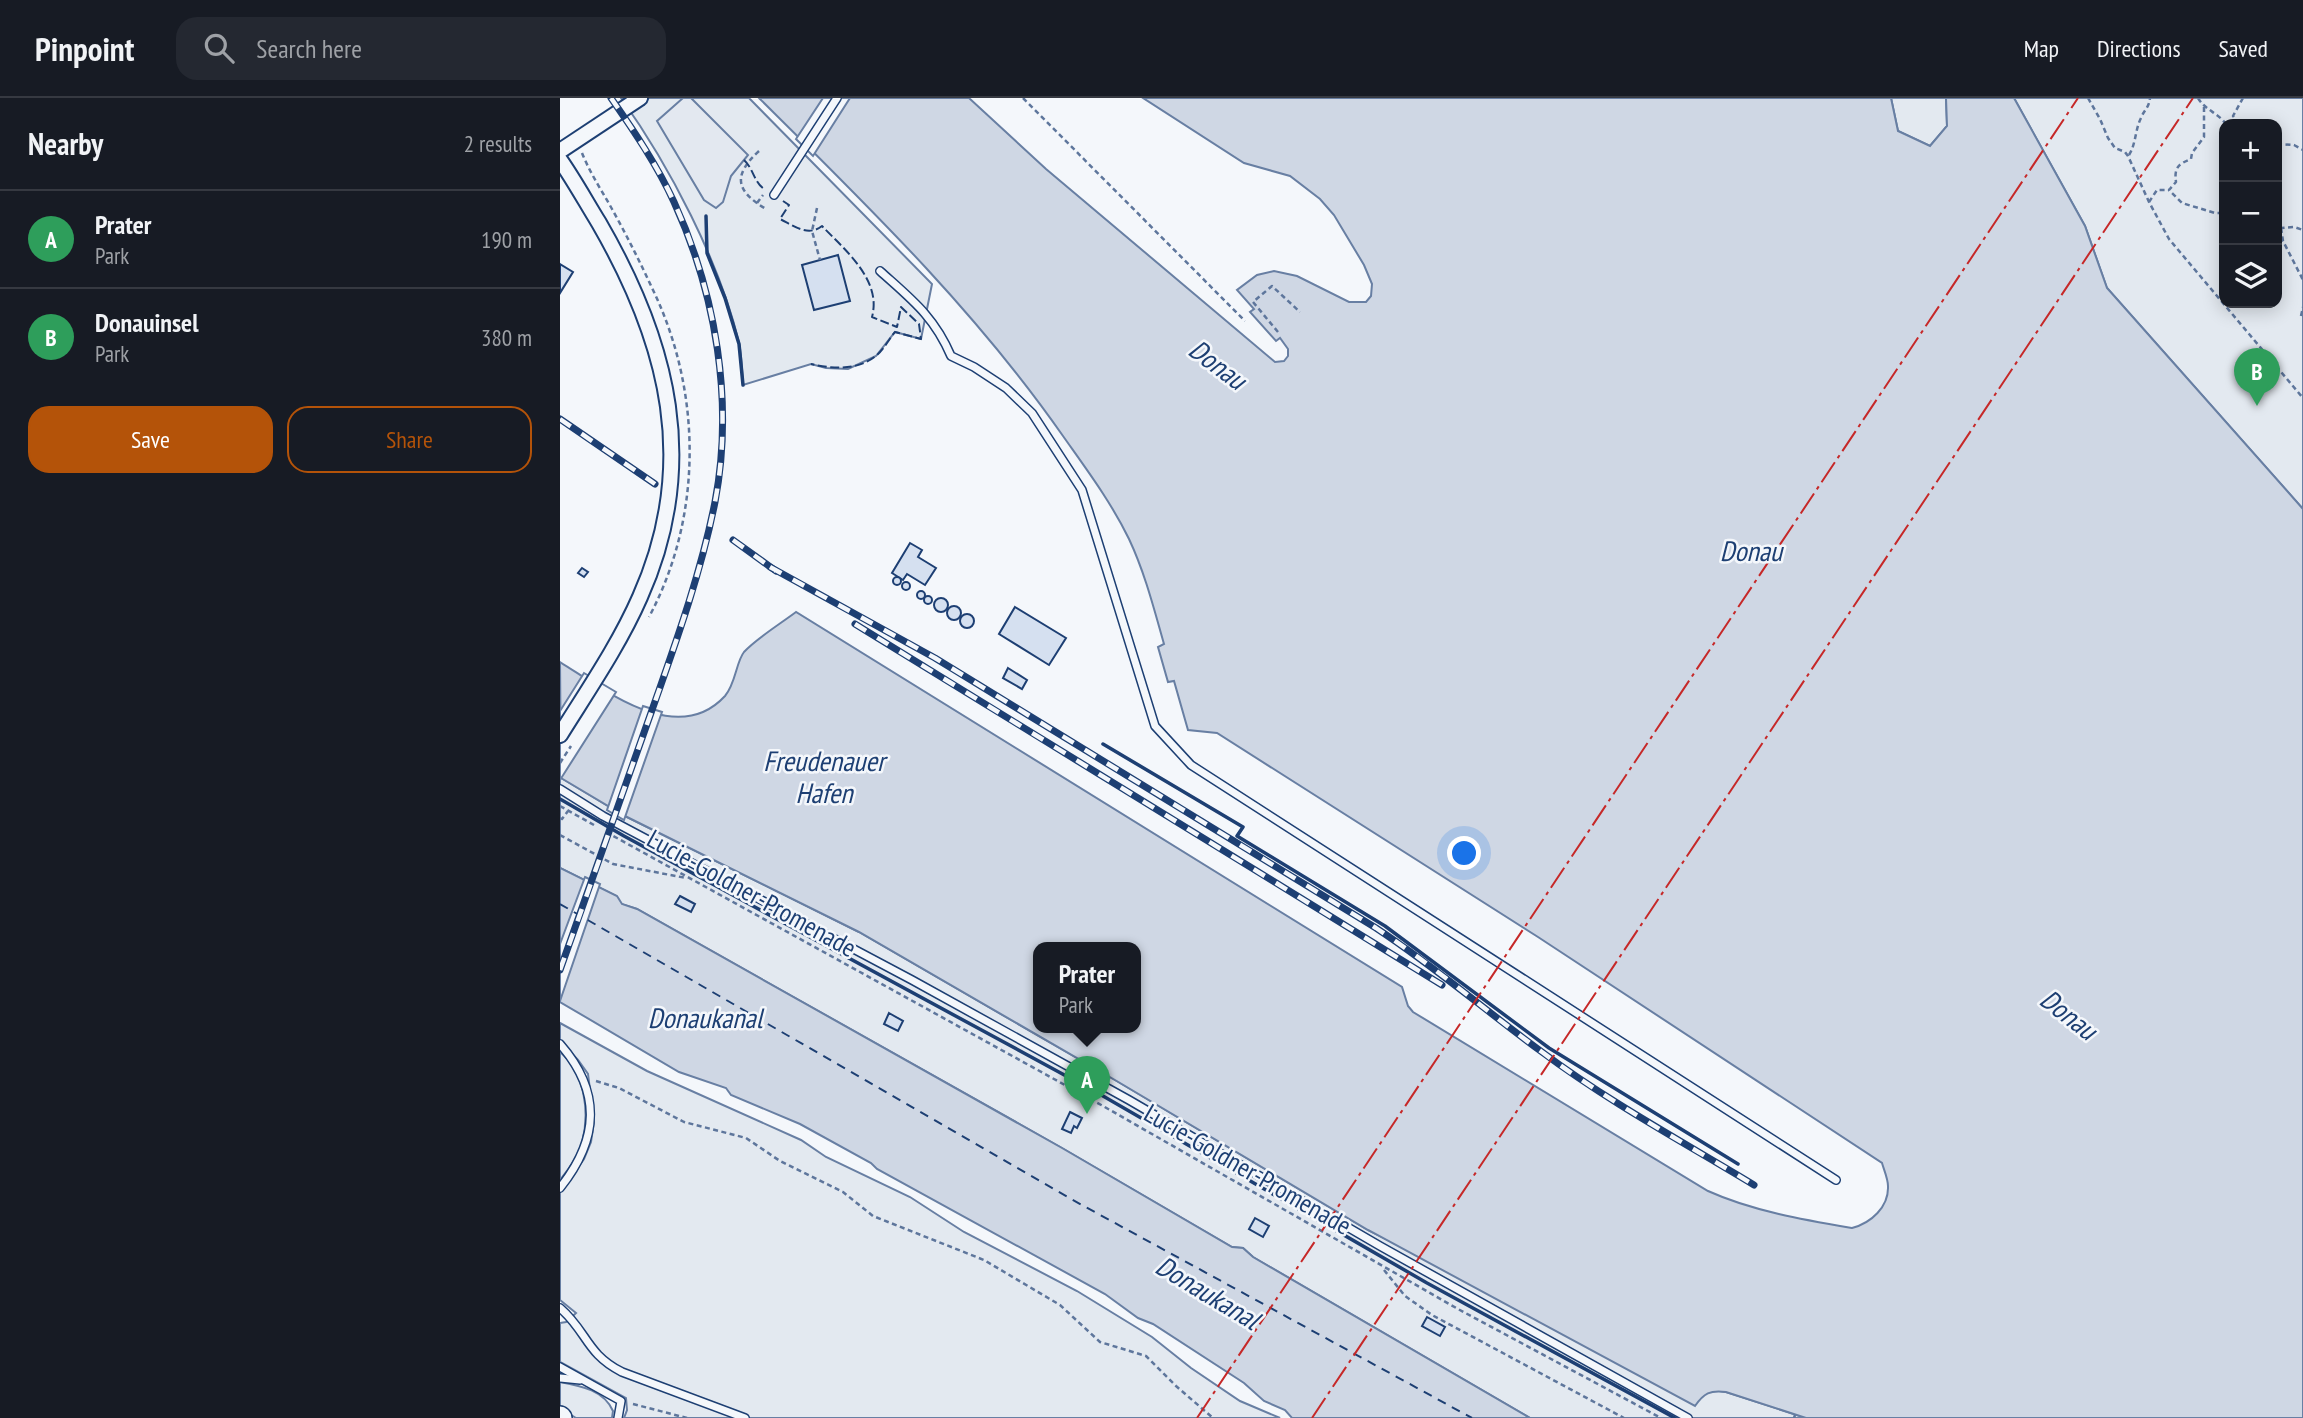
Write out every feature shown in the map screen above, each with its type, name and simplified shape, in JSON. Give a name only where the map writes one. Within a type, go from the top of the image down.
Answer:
[{"type":"street","points":[[560,151],[640,98]]},
{"type":"street","points":[[560,160],[611,245],[635,293],[652,337],[666,389],[672,456],[671,484],[661,537],[640,597],[614,647],[560,735]]},
{"type":"lane","points":[[774,195],[837,98]]},
{"type":"lane","points":[[880,271],[925,311],[942,334],[951,356],[1006,388],[1032,413],[1082,490],[1155,726],[1191,765],[1836,1180]]},
{"type":"lane","points":[[560,789],[603,816],[912,980],[1129,1100],[1380,1246],[1688,1418]]},
{"type":"lane","points":[[560,1188],[581,1156],[589,1133],[589,1106],[584,1077],[572,1057],[561,1047]]},
{"type":"lane","points":[[560,1308],[606,1364],[745,1418]]},
{"type":"lane","points":[[560,1367],[621,1401],[618,1418]]},
{"type":"lane","points":[[560,1378],[580,1380]]},
{"type":"path","points":[[1023,98],[1245,321]]},
{"type":"path","points":[[2088,98],[2108,138],[2115,148],[2128,156],[2169,239],[2303,398]]},
{"type":"path","points":[[2128,156],[2133,149],[2135,133],[2142,115],[2150,107],[2150,98]]},
{"type":"path","points":[[2198,98],[2204,107],[2221,119]]},
{"type":"path","points":[[2236,119],[2233,116],[2243,98]]},
{"type":"path","points":[[2169,190],[2176,182],[2175,171],[2179,164],[2191,159],[2192,153],[2204,137],[2204,107]]},
{"type":"path","points":[[2282,144],[2294,145],[2303,150]]},
{"type":"path","points":[[759,151],[743,168],[741,178],[744,192],[766,209]]},
{"type":"path","points":[[2149,202],[2157,190],[2169,190],[2182,202],[2219,212]]},
{"type":"path","points":[[817,208],[812,231],[820,260]]},
{"type":"path","points":[[2282,228],[2303,230]]},
{"type":"path","points":[[2282,234],[2302,279]]},
{"type":"path","points":[[1278,332],[1253,302],[1272,286],[1300,312]]},
{"type":"path","points":[[2301,316],[2303,307]]},
{"type":"path","name":"Lucie-Goldner-Promenade","points":[[560,806],[1103,1106],[1382,1267],[1661,1418]]},
{"type":"path","points":[[560,818],[568,811]]},
{"type":"path","points":[[560,835],[613,864],[689,879]]},
{"type":"path","points":[[584,1077],[619,1088],[684,1122],[746,1138],[780,1161],[843,1192],[873,1216],[984,1260],[1060,1306],[1100,1342],[1146,1356],[1176,1387],[1213,1418]]},
{"type":"path","points":[[1382,1267],[1405,1296],[1432,1315],[1624,1418]]},
{"type":"path","points":[[621,1401],[687,1418]]},
{"type":"shaded area","points":[[621,98],[749,98],[932,284],[921,339],[895,332],[876,356],[848,369],[811,364],[743,385],[739,343],[706,248],[657,153]]},
{"type":"shaded area","points":[[683,98],[691,98],[748,155],[731,176],[723,202],[716,208],[704,200],[657,121]]},
{"type":"shaded area","points":[[1891,98],[1946,98],[1947,126],[1930,146],[1898,131]]},
{"type":"shaded area","points":[[2014,98],[2303,98],[2303,509],[2107,288],[2085,226]]},
{"type":"shaded area","points":[[560,777],[625,816],[859,932],[1368,1230],[1703,1394],[1714,1390],[1726,1392],[1806,1418],[1530,1418],[1253,1257],[1243,1248],[1232,1247],[1062,1148],[637,909],[621,904],[616,896],[560,868]]},
{"type":"shaded area","points":[[560,1023],[647,1071],[801,1140],[826,1157],[910,1197],[964,1232],[1077,1291],[1152,1337],[1191,1368],[1240,1401],[1280,1418],[624,1418],[627,1410],[626,1398],[560,1362],[560,1323],[566,1322],[576,1313],[560,1300],[560,1192],[584,1159],[591,1142],[594,1122],[588,1074],[560,1041]]},
{"type":"shaded area","points":[[560,1052],[580,1082],[585,1119],[580,1148],[560,1180]]},
{"type":"shaded area","points":[[560,1382],[584,1387],[604,1398],[613,1411],[612,1418],[576,1418],[560,1408]]},
{"type":"water","name":"Donau","points":[[759,98],[969,98],[1046,169],[1275,362],[1284,361],[1288,356],[1288,349],[1280,338],[1276,341],[1250,312],[1254,309],[1237,290],[1257,275],[1274,271],[1297,276],[1349,302],[1366,302],[1371,296],[1372,284],[1364,265],[1334,215],[1320,199],[1290,176],[1244,163],[1143,98],[1891,98],[1898,131],[1930,146],[1947,126],[1946,98],[2014,98],[2085,226],[2107,288],[2303,509],[2303,1418],[1806,1418],[1720,1391],[1708,1393],[1695,1406],[1368,1230],[1034,1033],[1141,1033],[1141,942],[1033,942],[1033,1033],[859,932],[625,816],[561,778],[560,662],[619,699],[641,709],[685,717],[706,711],[725,696],[744,652],[796,612],[1402,987],[1408,1006],[1413,1012],[1708,1191],[1761,1209],[1852,1228],[1872,1218],[1882,1207],[1888,1194],[1888,1183],[1882,1163],[1538,937],[1217,733],[1188,730],[1174,681],[1168,682],[1158,647],[1164,644],[1149,591],[1122,525],[1063,436],[994,345],[880,219]]},
{"type":"water","name":"Donaukanal","points":[[560,868],[617,896],[622,904],[637,909],[1062,1148],[1232,1247],[1243,1248],[1253,1257],[1530,1418],[1292,1418],[1285,1410],[1264,1401],[1244,1383],[1153,1324],[1138,1318],[1105,1294],[800,1124],[731,1095],[726,1088],[679,1072],[560,1002]]},
{"type":"pier","points":[[823,98],[850,98],[813,156],[796,139]]},
{"type":"pier","points":[[584,673],[616,692],[560,780],[560,711]]},
{"type":"pier","points":[[643,706],[662,712],[624,820],[607,810]]},
{"type":"pier","points":[[585,877],[600,884],[560,1001],[560,944]]},
{"type":"building","points":[[838,255],[850,301],[814,310],[802,265]]},
{"type":"building","points":[[560,264],[573,272],[560,293]]},
{"type":"building","points":[[910,543],[922,550],[918,557],[936,568],[925,585],[907,574],[903,580],[892,573]]},
{"type":"building","points":[[582,568],[588,572],[584,577],[578,573]]},
{"type":"building","points":[[897,577],[901,581],[897,585],[893,581]]},
{"type":"building","points":[[906,582],[910,586],[906,590],[902,586]]},
{"type":"building","points":[[921,591],[925,595],[921,599],[917,595]]},
{"type":"building","points":[[928,596],[932,600],[928,604],[924,600]]},
{"type":"building","points":[[941,598],[946,600],[946,610],[941,612],[936,610],[934,605],[936,600]]},
{"type":"building","points":[[954,606],[959,608],[959,618],[954,620],[949,618],[947,613],[949,608]]},
{"type":"building","points":[[1015,607],[1066,638],[1049,665],[999,634]]},
{"type":"building","points":[[967,614],[972,616],[972,626],[967,628],[962,626],[960,621],[962,616]]},
{"type":"building","points":[[1008,668],[1027,680],[1022,689],[1003,678]]},
{"type":"building","points":[[680,896],[695,904],[691,912],[675,904]]},
{"type":"building","points":[[889,1013],[903,1021],[898,1031],[884,1024]]},
{"type":"building","points":[[1070,1112],[1082,1118],[1071,1133],[1062,1129]]},
{"type":"building","points":[[1255,1218],[1269,1226],[1263,1237],[1249,1229]]},
{"type":"building","points":[[1427,1317],[1445,1327],[1440,1336],[1422,1326]]},
{"type":"ferry route","points":[[560,904],[1071,1199],[1472,1418]]},
{"type":"railway","points":[[560,970],[661,684],[703,555],[715,502],[723,426],[717,349],[701,274],[689,237],[645,148],[611,98]]},
{"type":"railway","points":[[560,419],[655,484]]},
{"type":"railway","points":[[733,540],[776,571]]},
{"type":"railway","points":[[770,567],[935,658],[1376,928],[1567,1070],[1754,1185]]},
{"type":"railway","points":[[855,624],[1442,985]]},
{"type":"fence","points":[[744,160],[764,189]]},
{"type":"fence","points":[[783,201],[789,205],[780,219],[806,230],[812,231],[822,226],[851,256],[867,278],[872,291],[872,317],[897,327],[901,307],[919,324],[921,339],[895,332],[880,353],[862,364],[837,368],[811,364]]},
{"type":"wall","points":[[706,216],[707,253],[739,344],[743,385]]},
{"type":"wall","points":[[1103,744],[1243,827],[1237,836],[1385,926],[1549,1048],[1738,1164]]},
{"type":"wall","points":[[560,799],[1103,1096],[1427,1283],[1675,1418]]},
{"type":"power","points":[[1197,1418],[2078,98]]},
{"type":"power","points":[[1312,1418],[2193,98]]},
{"type":"place","name":"Donauinsel","points":[[2257,406]]},
{"type":"place","name":"Prater","points":[[1087,1114]]},
{"type":"water label","name":"Freudenauer Hafen","points":[[824,776]]}]
